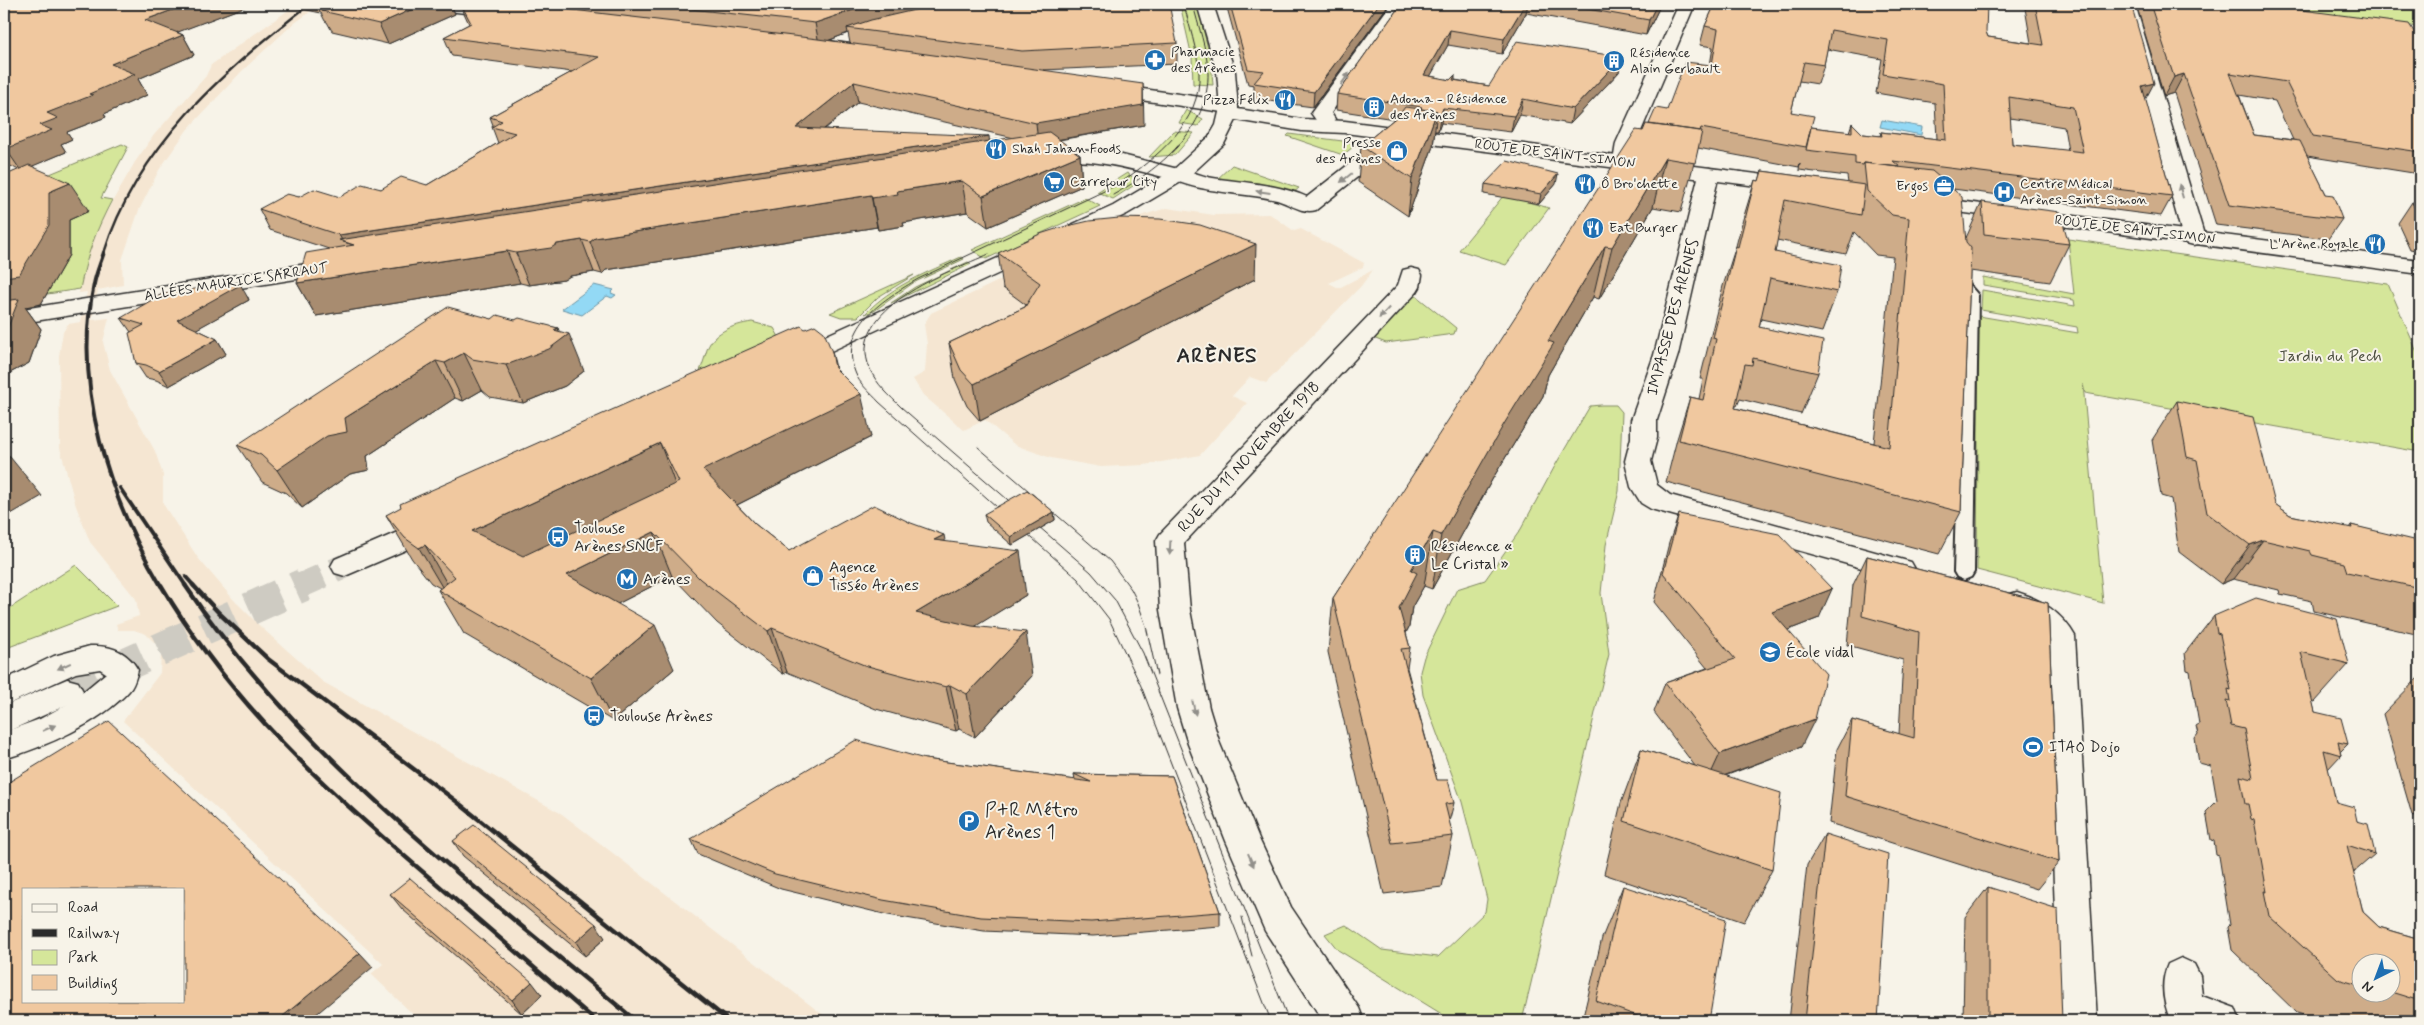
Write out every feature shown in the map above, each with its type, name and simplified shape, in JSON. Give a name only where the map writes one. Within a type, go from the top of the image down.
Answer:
[{"type":"street","points":[[431,4],[519,15]]},
{"type":"street","points":[[775,367],[1120,210],[1179,175],[1217,140],[1222,133],[1229,110],[1228,82],[1205,4]]},
{"type":"street","points":[[1315,118],[1321,113],[1399,4]]},
{"type":"street","points":[[1623,162],[1626,143],[1687,4]]},
{"type":"street","points":[[2127,4],[2194,238]]},
{"type":"street","points":[[857,56],[814,51],[851,38],[904,26]]},
{"type":"street","points":[[1090,88],[1229,110]]},
{"type":"street","name":"ROUTE DE SAINT-SIMON","points":[[1229,110],[1315,118],[1345,127]]},
{"type":"street","name":"ROUTE DE SAINT-SIMON","points":[[1229,110],[1302,125],[1345,127],[1810,187]]},
{"type":"street","points":[[1023,160],[1052,155],[1086,154],[1108,157],[1210,184],[1297,198],[1310,206],[1387,145],[1394,134]]},
{"type":"street","name":"IMPASSE DES ARÈNES","points":[[1709,174],[1666,355],[1644,420],[1644,438],[1638,461],[1644,488],[1651,496],[1661,502],[1931,578],[1980,587]]},
{"type":"street","name":"ROUTE DE SAINT-SIMON","points":[[1905,200],[1954,214],[2194,238],[2420,267]]},
{"type":"street","points":[[1956,252],[1958,282],[1970,295],[1980,587],[2032,610],[2050,624],[2060,636],[2078,1021]]},
{"type":"street","name":"ALLÉES MAURICE SARRAUT","points":[[4,318],[356,263]]},
{"type":"street","name":"RUE DU 11 NOVEMBRE 1918","points":[[1345,1021],[1278,919],[1242,841],[1204,744],[1193,708],[1175,610],[1176,594],[1170,564],[1170,541],[1409,287],[1411,275]]},
{"type":"street","points":[[345,566],[454,517]]},
{"type":"street","points":[[4,694],[79,659],[101,656],[114,661],[123,670],[120,682],[82,711],[51,728],[4,746]]},
{"type":"street","points":[[4,720],[67,691]]},
{"type":"street","points":[[2181,976],[2185,1009],[2221,1021]]},
{"type":"shaded area","points":[[297,4],[321,4],[292,25],[242,71],[187,130],[159,170],[139,210],[122,260],[123,285],[98,290],[92,320],[109,318],[103,342],[110,370],[155,451],[163,475],[163,503],[165,507],[198,558],[233,599],[263,629],[323,682],[562,814],[831,1021],[420,1021],[371,974],[383,964],[123,721],[160,673],[161,655],[157,645],[146,634],[134,630],[118,630],[116,624],[139,616],[136,599],[90,542],[76,506],[60,448],[59,356],[63,332],[68,324],[81,322],[87,292],[79,293],[88,252],[96,230],[135,162],[154,135],[206,76],[211,65]]},
{"type":"shaded area","points":[[1167,208],[1214,215],[1270,214],[1294,231],[1301,229],[1364,263],[1363,267],[1329,283],[1339,288],[1373,270],[1361,286],[1266,383],[1250,377],[1232,396],[1247,403],[1200,455],[1145,465],[1101,467],[1051,458],[1015,445],[985,420],[964,430],[923,395],[913,379],[925,372],[927,344],[924,324],[931,313],[1130,219]]},
{"type":"green space","points":[[1180,4],[1197,4],[1211,61],[1213,85],[1193,84],[1192,57]]},
{"type":"green space","points":[[2220,4],[2420,4],[2420,27]]},
{"type":"green space","points":[[1186,110],[1203,119],[1198,126],[1179,123]]},
{"type":"green space","points":[[1174,131],[1194,133],[1175,155],[1149,157]]},
{"type":"green space","points":[[1289,134],[1358,143],[1343,155],[1287,136]]},
{"type":"green space","points":[[122,144],[128,147],[101,198],[112,200],[93,243],[80,289],[41,295],[48,291],[69,253],[30,257],[11,247],[86,212],[48,195],[4,214],[4,189],[9,191]]},
{"type":"green space","points":[[1232,165],[1299,188],[1293,193],[1214,182]]},
{"type":"green space","points":[[1127,173],[1134,178],[1136,184],[1113,199],[1097,192]]},
{"type":"green space","points":[[1504,195],[1549,208],[1506,265],[1459,250]]},
{"type":"green space","points":[[1085,198],[1100,206],[986,259],[972,250]]},
{"type":"green space","name":"Jardin du Pech","points":[[2068,239],[2388,284],[2420,359],[2420,452],[2085,393],[2083,384],[2103,603],[1977,570],[1979,316],[2078,333],[2077,327],[1981,310],[1982,290],[2075,306],[2074,300],[1983,285],[1983,277],[2074,294]]},
{"type":"green space","points":[[961,257],[964,259],[913,283],[874,311],[865,314],[886,295],[923,274]]},
{"type":"green space","points":[[968,262],[971,264],[891,303],[915,287]]},
{"type":"green space","points":[[914,275],[878,297],[858,317],[841,317],[830,313]]},
{"type":"green space","points":[[1415,295],[1456,328],[1454,334],[1386,343],[1373,338]]},
{"type":"green space","points":[[752,322],[774,328],[779,337],[696,379],[713,340],[730,328]]},
{"type":"green space","points":[[1616,405],[1622,412],[1619,491],[1606,545],[1601,593],[1609,654],[1522,1021],[1453,1021],[1338,950],[1325,934],[1346,925],[1382,950],[1438,957],[1485,912],[1487,899],[1462,802],[1423,695],[1420,672],[1424,657],[1457,589],[1485,580],[1521,529],[1590,406]]},
{"type":"green space","points":[[76,565],[117,606],[9,647],[4,638],[4,612]]},
{"type":"water","points":[[1882,120],[1922,127],[1921,135],[1880,127]]},
{"type":"water","points":[[594,285],[614,290],[611,293],[616,295],[612,298],[607,296],[582,315],[562,309]]},
{"type":"building","points":[[4,4],[189,4],[145,20],[183,35],[111,64],[135,74],[89,94],[93,95],[47,113],[58,118],[40,125],[52,130],[6,149],[4,148]]},
{"type":"building","points":[[329,4],[424,4],[379,24],[322,11],[328,9],[322,7]]},
{"type":"building","points":[[461,4],[522,4],[818,39],[1143,84],[1143,105],[1036,123],[854,82],[796,128],[989,136],[339,235],[259,209],[287,194],[299,197],[314,189],[340,197],[362,184],[381,189],[401,177],[427,185],[515,133],[492,127],[502,121],[490,117],[599,57],[444,37],[471,23]]},
{"type":"building","points":[[646,4],[878,4],[859,8],[815,23]]},
{"type":"building","points":[[941,4],[1141,4],[1141,6],[1169,4],[1177,43],[1022,51],[847,28],[871,20]]},
{"type":"building","points":[[1230,4],[1379,4],[1314,92],[1254,83],[1264,71],[1248,69]]},
{"type":"building","points":[[1401,4],[1525,4],[1504,39],[1450,30],[1424,75],[1450,80],[1455,75],[1453,80],[1489,86],[1517,41],[1622,57],[1573,109],[1523,99],[1514,116],[1443,108],[1440,116],[1437,115],[1437,111],[1420,109],[1422,107],[1337,94]]},
{"type":"building","points":[[1559,4],[1657,4],[1649,20]]},
{"type":"building","points":[[1715,4],[1881,4],[1906,8],[1927,4],[1987,4],[1986,32],[1988,37],[2043,45],[2035,4],[2131,4],[2154,83],[2142,86],[2172,196],[1893,161],[1900,167],[1864,163],[1863,165],[1855,164],[1855,156],[1806,150],[1811,127],[1806,147],[1701,128],[1700,131],[1649,124],[1656,108],[1667,110],[1685,62],[1712,65],[1718,29],[1705,26]],"holes":[[[1831,30],[1888,40],[1883,74],[1943,84],[1946,140],[1881,132],[1882,136],[1863,134],[1852,123],[1852,132],[1811,127],[1814,116],[1791,112],[1804,62],[1824,65]],[[2009,97],[2073,107],[2083,152],[2012,144]]]},
{"type":"building","points":[[2150,4],[2257,4],[2409,24],[2415,33],[2420,34],[2420,152],[2313,136],[2286,82],[2230,73],[2254,135],[2300,141],[2326,194],[2333,195],[2342,219],[2229,205],[2184,74],[2174,77]]},
{"type":"building","points":[[1405,107],[1437,111],[1412,179],[1361,146],[1399,115]]},
{"type":"building","points":[[1646,124],[1702,131],[1695,163],[1665,158],[1612,247],[1605,246],[1548,341],[1554,343],[1504,424],[1441,535],[1433,532],[1411,570],[1417,573],[1399,608],[1410,648],[1401,649],[1437,780],[1448,780],[1454,803],[1445,804],[1453,836],[1392,843],[1333,598],[1636,130],[1643,131]]},
{"type":"building","points":[[1049,132],[1080,155],[983,196],[962,181],[897,191],[898,194],[872,198],[871,195],[595,238],[590,242],[582,240],[557,244],[551,248],[516,253],[507,251],[297,283],[306,253],[354,245],[339,240]]},
{"type":"building","points":[[1507,161],[1558,174],[1541,194],[1485,184]]},
{"type":"building","points":[[1864,163],[1932,171],[1962,197],[1966,242],[1971,248],[1961,512],[1679,440],[1690,397],[1703,400],[1716,339],[1713,338],[1736,246],[1738,247],[1755,180],[1759,181],[1762,171],[1865,185],[1861,215],[1785,200],[1775,252],[1841,265],[1837,292],[1770,278],[1759,327],[1823,341],[1818,373],[1753,358],[1752,365],[1745,364],[1735,408],[1889,447],[1909,218],[1892,215],[1867,191]]},
{"type":"building","points":[[29,165],[70,183],[49,192],[49,225],[19,275],[4,277],[4,176]]},
{"type":"building","points":[[1982,202],[2060,212],[2069,244],[1984,234]]},
{"type":"building","points":[[2412,202],[2420,203],[2420,220]]},
{"type":"building","points":[[1119,218],[1160,219],[1200,225],[1256,244],[974,384],[961,370],[949,343],[1025,307],[1040,283],[998,253],[1040,234],[1059,228],[1089,221]]},
{"type":"building","points":[[239,282],[240,285],[177,320],[217,339],[159,371],[136,363],[129,333],[144,325],[121,318],[162,294]]},
{"type":"building","points":[[19,299],[6,332],[4,334],[4,301]]},
{"type":"building","points":[[448,307],[492,319],[497,315],[515,320],[519,318],[558,328],[554,330],[569,334],[549,349],[506,365],[472,359],[464,353],[445,363],[436,361],[345,418],[347,432],[327,436],[277,470],[261,455],[237,445]]},
{"type":"building","points":[[815,325],[824,332],[832,352],[835,368],[861,394],[703,470],[755,524],[789,551],[874,505],[911,523],[944,535],[934,540],[1020,551],[916,613],[972,626],[1026,632],[967,694],[950,685],[946,687],[864,665],[772,628],[768,631],[700,579],[654,532],[567,575],[655,625],[591,678],[438,590],[455,577],[425,545],[419,548],[405,538],[386,515],[401,507],[400,504],[801,326],[805,329]],"holes":[[[660,443],[679,482],[523,556],[472,531]]]},
{"type":"building","points":[[2177,401],[2253,417],[2275,504],[2290,515],[2352,528],[2351,525],[2418,541],[2420,544],[2420,588],[2347,572],[2344,563],[2312,555],[2310,551],[2263,540],[2250,545],[2207,513],[2197,460],[2187,457]]},
{"type":"building","points":[[4,453],[10,457],[4,461]]},
{"type":"building","points":[[1027,490],[1054,512],[1011,537],[984,514]]},
{"type":"building","points":[[1679,514],[1779,534],[1832,589],[1772,612],[1826,674],[1815,719],[1720,754],[1665,683],[1735,659],[1663,573]]},
{"type":"building","points":[[1867,556],[2048,603],[2059,862],[1845,796],[1852,720],[1914,738],[1919,632],[1862,616]]},
{"type":"building","points":[[2256,598],[2337,619],[2349,664],[2301,652],[2315,712],[2341,718],[2348,744],[2338,742],[2341,755],[2324,750],[2336,802],[2354,807],[2357,821],[2368,824],[2375,854],[2347,845],[2363,912],[2379,927],[2420,939],[2420,1001],[2402,995],[2402,952],[2352,952],[2352,983],[2338,979],[2269,916],[2264,891],[2267,892],[2254,820],[2251,819],[2248,804],[2245,804],[2240,776],[2253,779],[2244,729],[2231,726],[2226,700],[2230,701],[2228,689],[2231,690],[2220,634],[2217,633],[2214,616]]},
{"type":"building","points":[[109,721],[360,953],[277,1021],[4,1021],[4,785]]},
{"type":"building","points":[[856,740],[925,759],[1091,782],[1074,774],[1172,776],[1220,912],[1091,922],[981,917],[883,900],[775,874],[691,839]]},
{"type":"building","points":[[1641,749],[1781,793],[1772,870],[1624,821]]},
{"type":"building","points":[[474,825],[596,924],[576,942],[453,841]]},
{"type":"building","points":[[1825,834],[1888,854],[1878,1021],[1805,1021]]},
{"type":"building","points":[[410,878],[532,982],[512,1000],[390,894]]},
{"type":"building","points":[[1623,886],[1726,919],[1709,1021],[1651,1021],[1596,1001]]},
{"type":"building","points":[[1988,887],[2058,909],[2062,1021],[1988,1021]]},
{"type":"tunnel","points":[[300,586],[345,566]]},
{"type":"tunnel","points":[[67,691],[303,585]]},
{"type":"tram line","points":[[1184,4],[1198,63],[1198,90],[1193,107],[1185,123],[1174,137],[1148,162],[1119,184],[918,279],[892,295],[879,305],[859,328],[853,341],[851,356],[857,376],[879,402],[1078,579],[1109,619],[1141,686],[1271,1021]]},
{"type":"tram line","points":[[1113,195],[1148,173],[1164,160],[1191,129],[1200,112],[1206,92],[1208,71],[1204,46],[1193,4]]},
{"type":"tram line","points":[[989,254],[927,282],[905,295],[886,311],[872,328],[866,347],[870,369],[880,385],[901,407],[1091,572],[1115,600],[1143,653],[1289,1021]]},
{"type":"tram line","points":[[978,447],[1110,561],[1131,589],[1138,603],[1146,626],[1157,675]]},
{"type":"tram line","points":[[1242,917],[1252,956]]},
{"type":"railway","points":[[104,253],[119,215],[138,179],[161,145],[216,84],[246,56],[310,4]]},
{"type":"railway","points":[[104,252],[95,280],[88,323],[88,363],[92,402],[100,441],[111,479],[142,552],[161,586]]},
{"type":"railway","points":[[120,488],[186,586]]},
{"type":"railway","points":[[186,577],[194,586]]},
{"type":"railway","points":[[161,585],[218,669],[283,743],[317,777],[391,844],[596,1021]]},
{"type":"railway","points":[[185,585],[232,648],[283,708],[337,764],[454,870],[636,1021]]},
{"type":"railway","points":[[193,585],[219,613],[268,659],[456,801],[729,1021]]},
{"type":"place","name":"Pharmacie des Arènes","points":[[1155,60]]},
{"type":"place","name":"Résidence Alain Gerbault","points":[[1614,61]]},
{"type":"place","name":"Pizza Félix","points":[[1285,100]]},
{"type":"place","name":"Adoma - Résidence des Arènes","points":[[1374,107]]},
{"type":"place","name":"Shah Jahan Foods","points":[[996,149]]},
{"type":"place","name":"Presse des Arènes","points":[[1397,151]]},
{"type":"place","name":"Carrefour City","points":[[1054,182]]},
{"type":"place","name":"Ô Bro'chette","points":[[1585,184]]},
{"type":"place","name":"Ergos","points":[[1944,186]]},
{"type":"place","name":"Centre Médical Arènes-Saint-Simon","points":[[2004,192]]},
{"type":"place","name":"Eat Burger","points":[[1593,228]]},
{"type":"place","name":"L'Arène Royale","points":[[2375,244]]},
{"type":"place","name":"Toulouse Arènes SNCF","points":[[558,537]]},
{"type":"place","name":"Résidence « Le Cristal »","points":[[1415,555]]},
{"type":"place","name":"Agence Tisséo Arènes","points":[[813,576]]},
{"type":"place","name":"Arènes","points":[[627,579]]},
{"type":"place","name":"École vidal","points":[[1770,652]]},
{"type":"place","name":"Toulouse Arènes","points":[[594,716]]},
{"type":"place","name":"ITAO Dojo","points":[[2033,747]]},
{"type":"place","name":"P+R Métro Arènes 1","points":[[969,821]]},
{"type":"district","name":"ARÈNES","points":[[1217,356]]}]
